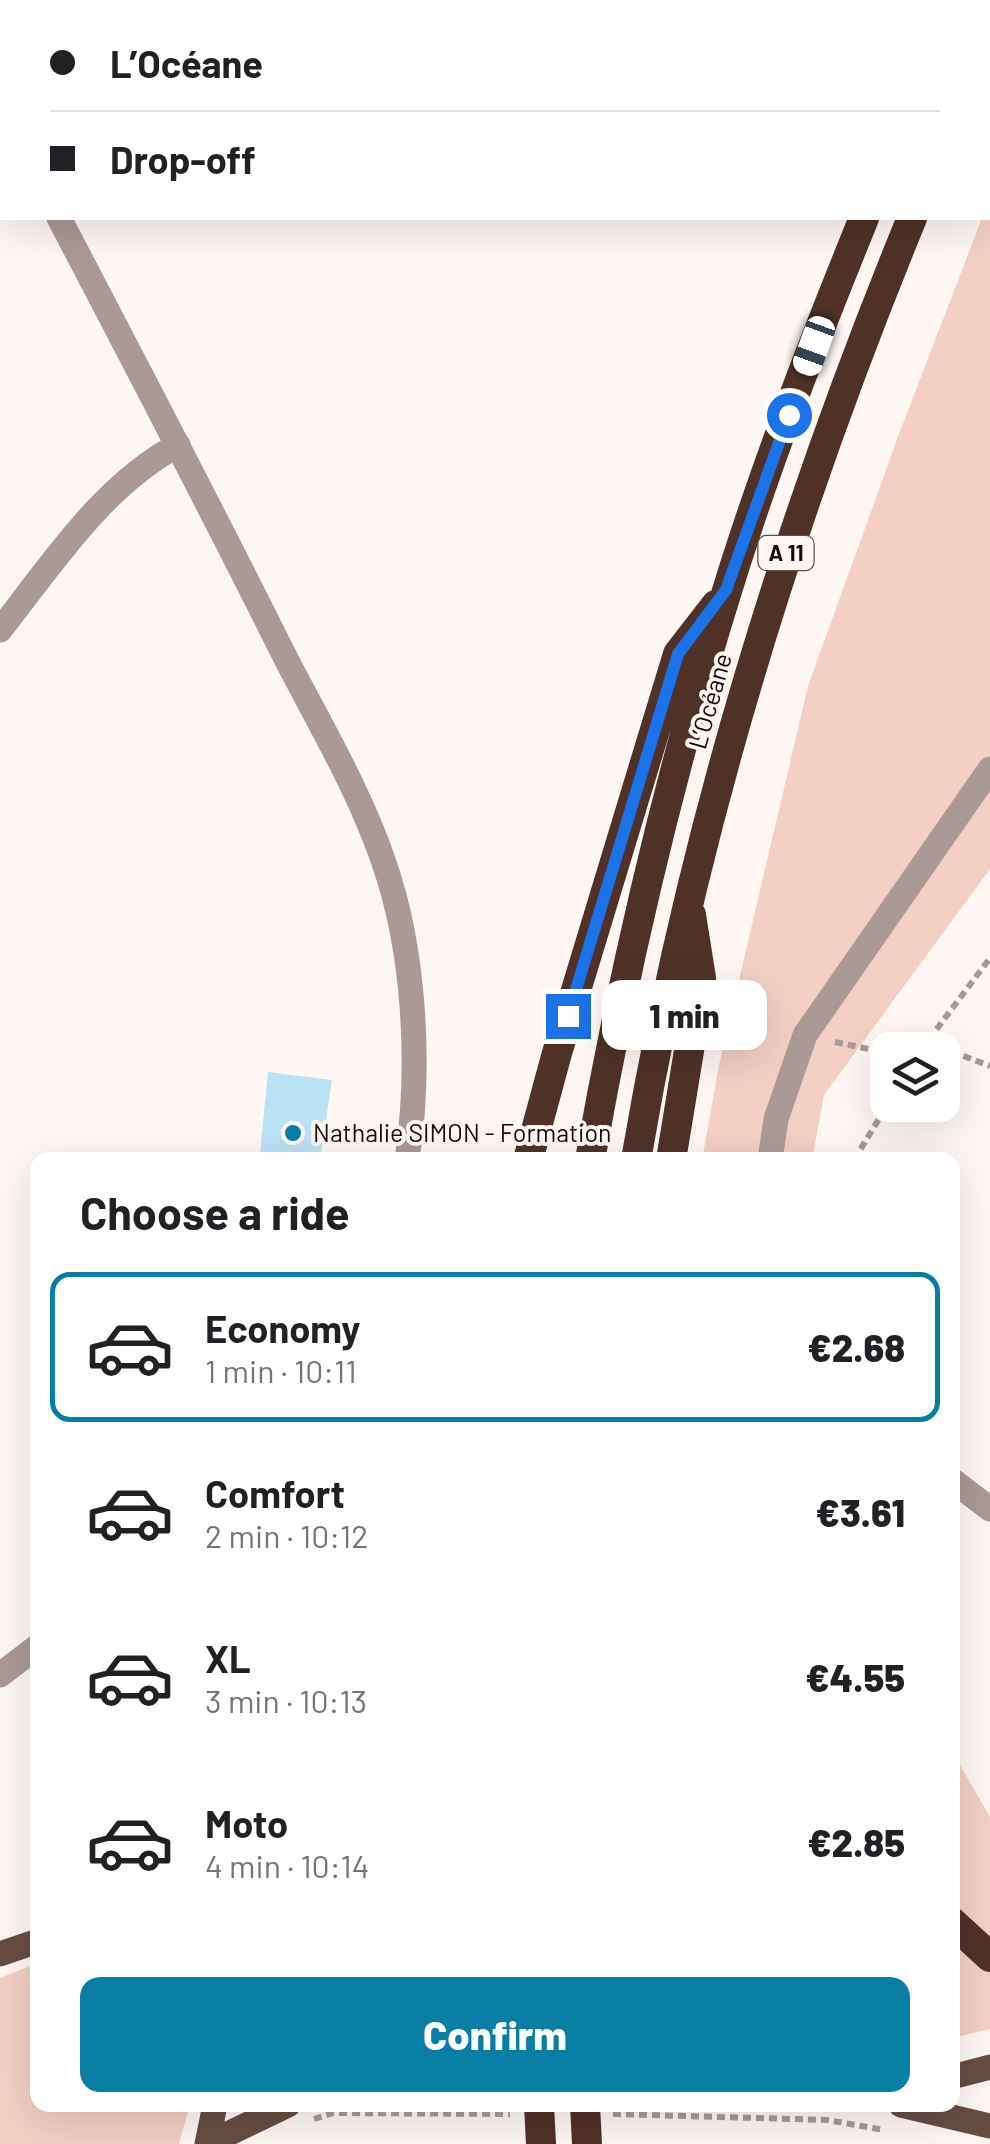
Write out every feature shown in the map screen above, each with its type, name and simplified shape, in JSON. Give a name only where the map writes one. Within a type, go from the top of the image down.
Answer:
[{"type":"highway","name":"L’Océane","points":[[591,1152],[616,1016],[689,716],[726,590],[826,310],[863,220]]},
{"type":"highway","name":"L’Océane","points":[[638,1152],[688,898],[719,775],[790,540],[911,220]]},
{"type":"highway","points":[[530,1152],[678,654],[726,590]]},
{"type":"highway","points":[[672,1152],[701,978],[688,898]]},
{"type":"highway","points":[[960,1930],[990,1958]]},
{"type":"highway","points":[[539,2112],[541,2144]]},
{"type":"highway","points":[[585,2112],[587,2144]]},
{"type":"main road","points":[[4,1948],[30,1943]]},
{"type":"main road","points":[[960,2075],[990,2068]]},
{"type":"main road","points":[[207,2144],[214,2112]]},
{"type":"main road","points":[[931,2112],[990,2126]]},
{"type":"main road","points":[[207,2144],[294,2114]]},
{"type":"street","points":[[61,220],[384,860],[402,932],[412,1028],[414,1118],[409,1152]]},
{"type":"street","points":[[0,630],[82,526],[143,464],[178,446]]},
{"type":"street","points":[[771,1152],[776,1119],[804,1035],[990,769]]},
{"type":"street","points":[[960,1486],[990,1509]]},
{"type":"street","points":[[0,1675],[30,1652]]},
{"type":"path","points":[[934,1032],[990,958]]},
{"type":"path","points":[[804,1035],[870,1049]]},
{"type":"path","points":[[960,1055],[990,1066]]},
{"type":"path","points":[[859,1152],[877,1122]]},
{"type":"path","points":[[294,2114],[379,2113]]},
{"type":"path","points":[[736,2115],[826,2120],[895,2132]]},
{"type":"shaded area","points":[[981,220],[990,220],[990,869],[824,1095],[813,1152],[703,1152],[719,1065],[808,686]]},
{"type":"shaded area","points":[[960,1765],[990,1817],[990,2029],[960,2036]]},
{"type":"shaded area","points":[[30,1966],[30,2112],[188,2112],[179,2144],[0,2144],[0,1978]]},
{"type":"building","name":"Nathalie SIMON - Formation","points":[[268,1072],[332,1080],[321,1152],[260,1152]]},
{"type":"place","name":"Nathalie SIMON - Formation","points":[[293,1133]]},
{"type":"route","points":[[568,1016],[678,654],[726,590],[789,415]]}]
